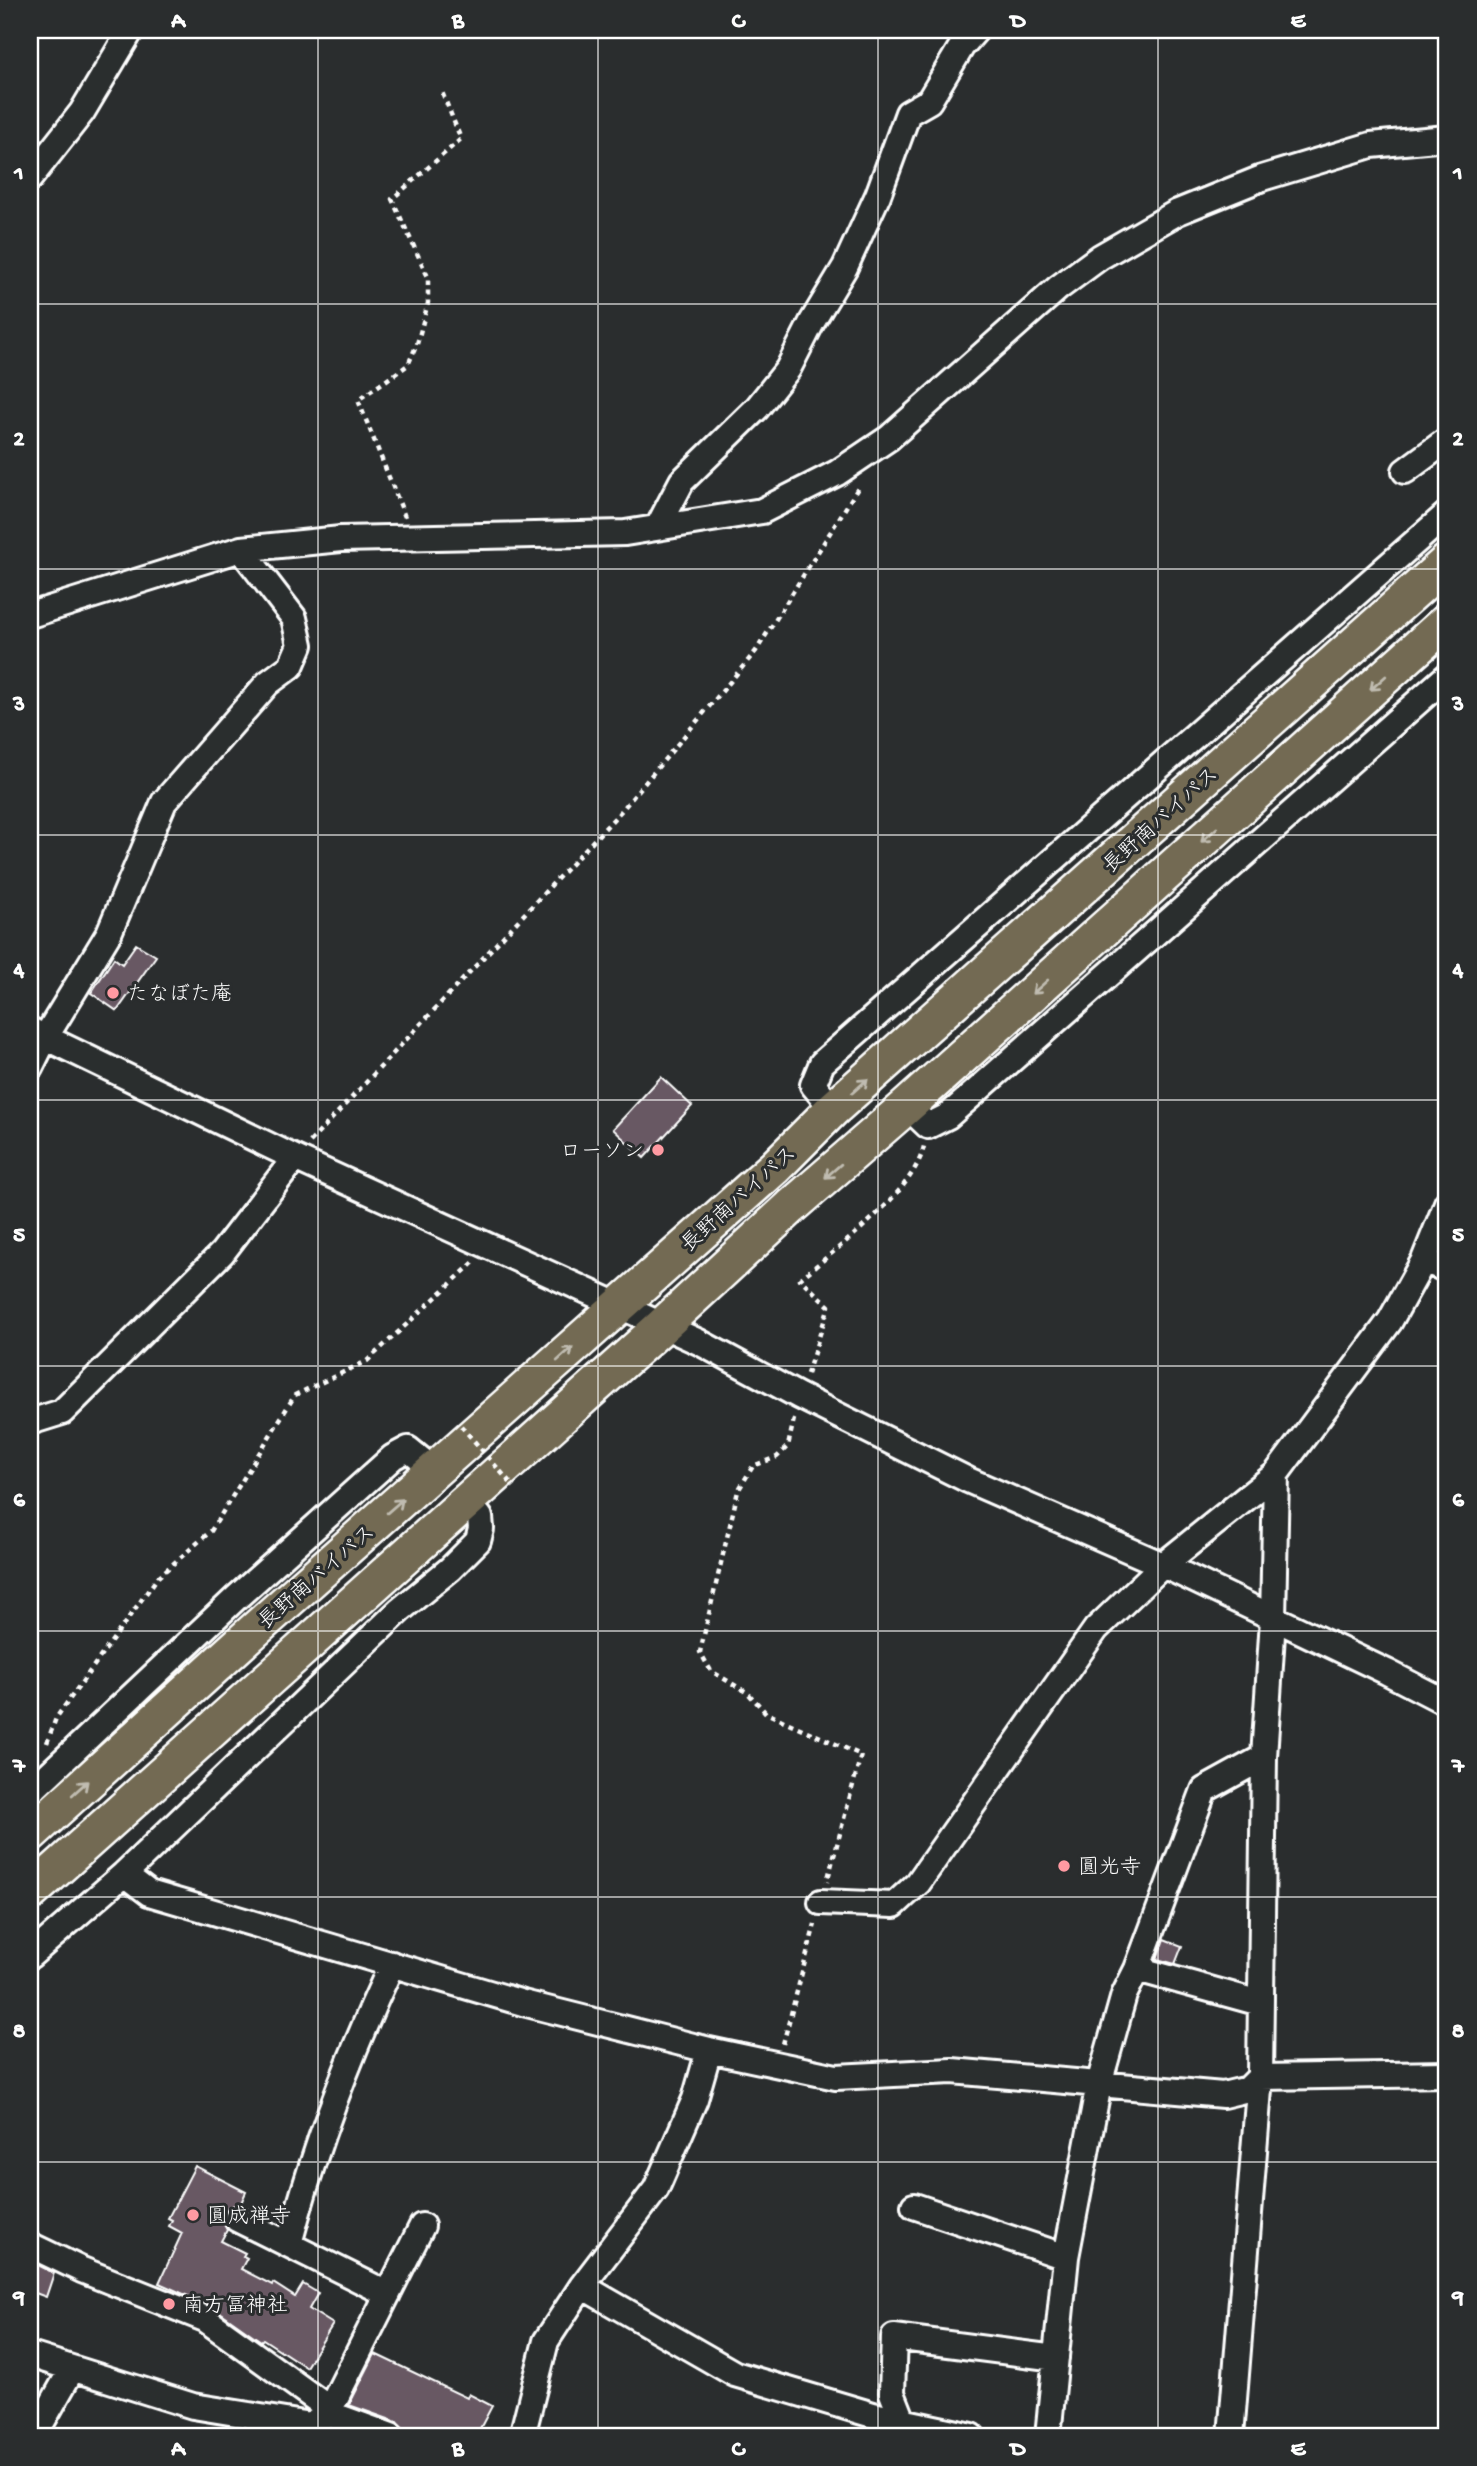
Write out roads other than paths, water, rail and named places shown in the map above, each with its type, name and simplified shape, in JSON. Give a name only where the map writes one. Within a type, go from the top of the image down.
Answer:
[{"type":"highway","name":"長野南バイパス","points":[[30,1835],[257,1628],[775,1167],[833,1110],[1447,562]]},
{"type":"highway","name":"長野南バイパス","points":[[30,1894],[791,1207],[918,1116],[1447,621]]},
{"type":"street","points":[[30,178],[82,112],[131,30]]},
{"type":"street","points":[[658,527],[682,481],[757,408],[788,369],[845,267],[878,195],[908,114],[929,101],[962,46],[976,30]]},
{"type":"street","points":[[30,615],[241,549],[341,539],[625,533],[762,511],[837,473],[889,438],[1058,288],[1100,257],[1178,212],[1262,178],[1371,145],[1447,138]]},
{"type":"street","points":[[1405,471],[1447,440]]},
{"type":"street","points":[[833,1110],[813,1085],[822,1063],[1447,514]]},
{"type":"street","points":[[30,1068],[37,1034],[108,933],[164,802],[268,683],[292,667],[300,645],[294,618],[241,549]]},
{"type":"street","points":[[1360,590],[1384,619]]},
{"type":"street","points":[[918,1116],[948,1116],[1445,678],[1415,650]]},
{"type":"street","points":[[37,1034],[295,1157],[699,1342],[799,1396],[968,1480],[1163,1565],[1447,1703]]},
{"type":"street","points":[[30,1422],[62,1412],[222,1252],[295,1157]]},
{"type":"street","points":[[821,1902],[894,1905],[918,1883],[1096,1629],[1163,1565],[1276,1474],[1390,1321],[1424,1260],[1447,1203]]},
{"type":"street","points":[[1424,1260],[1447,1270]]},
{"type":"street","points":[[30,1792],[236,1598],[393,1457],[408,1450],[435,1471]]},
{"type":"street","points":[[1231,2436],[1260,2077],[1264,1758],[1273,1619],[1276,1474]]},
{"type":"street","points":[[30,1956],[124,1874],[400,1610],[450,1569],[478,1541],[480,1517],[466,1502]]},
{"type":"street","points":[[1048,2436],[1066,2257],[1099,2084],[1124,1995],[1137,1969],[1204,1790],[1264,1758]]},
{"type":"street","points":[[124,1874],[149,1893],[523,2003],[709,2050],[835,2077],[952,2071],[1223,2095],[1248,2089],[1260,2077],[1447,2074]]},
{"type":"street","points":[[289,2244],[299,2205],[359,2034],[392,1964]]},
{"type":"street","points":[[1137,1969],[1260,2003]]},
{"type":"street","points":[[522,2436],[546,2341],[582,2286],[656,2189],[695,2099],[709,2050]]},
{"type":"street","points":[[914,2206],[1066,2257]]},
{"type":"street","points":[[237,2219],[388,2294]]},
{"type":"street","points":[[30,2355],[193,2406],[310,2425],[328,2413],[422,2226]]},
{"type":"street","points":[[30,2245],[82,2270],[205,2319],[324,2405],[328,2413],[391,2436]]},
{"type":"street","points":[[582,2286],[735,2374],[873,2415],[902,2429],[972,2436]]},
{"type":"street","points":[[902,2429],[892,2393],[894,2337],[1056,2358]]},
{"type":"street","points":[[34,2436],[72,2369]]},
{"type":"place","name":"たなぼた庵","points":[[113,993]]},
{"type":"place","name":"ローソン","points":[[658,1150]]},
{"type":"place","name":"圓光寺","points":[[1064,1866]]},
{"type":"place","name":"圓成禅寺","points":[[193,2215]]},
{"type":"place","name":"南方冨神社","points":[[169,2304]]}]
